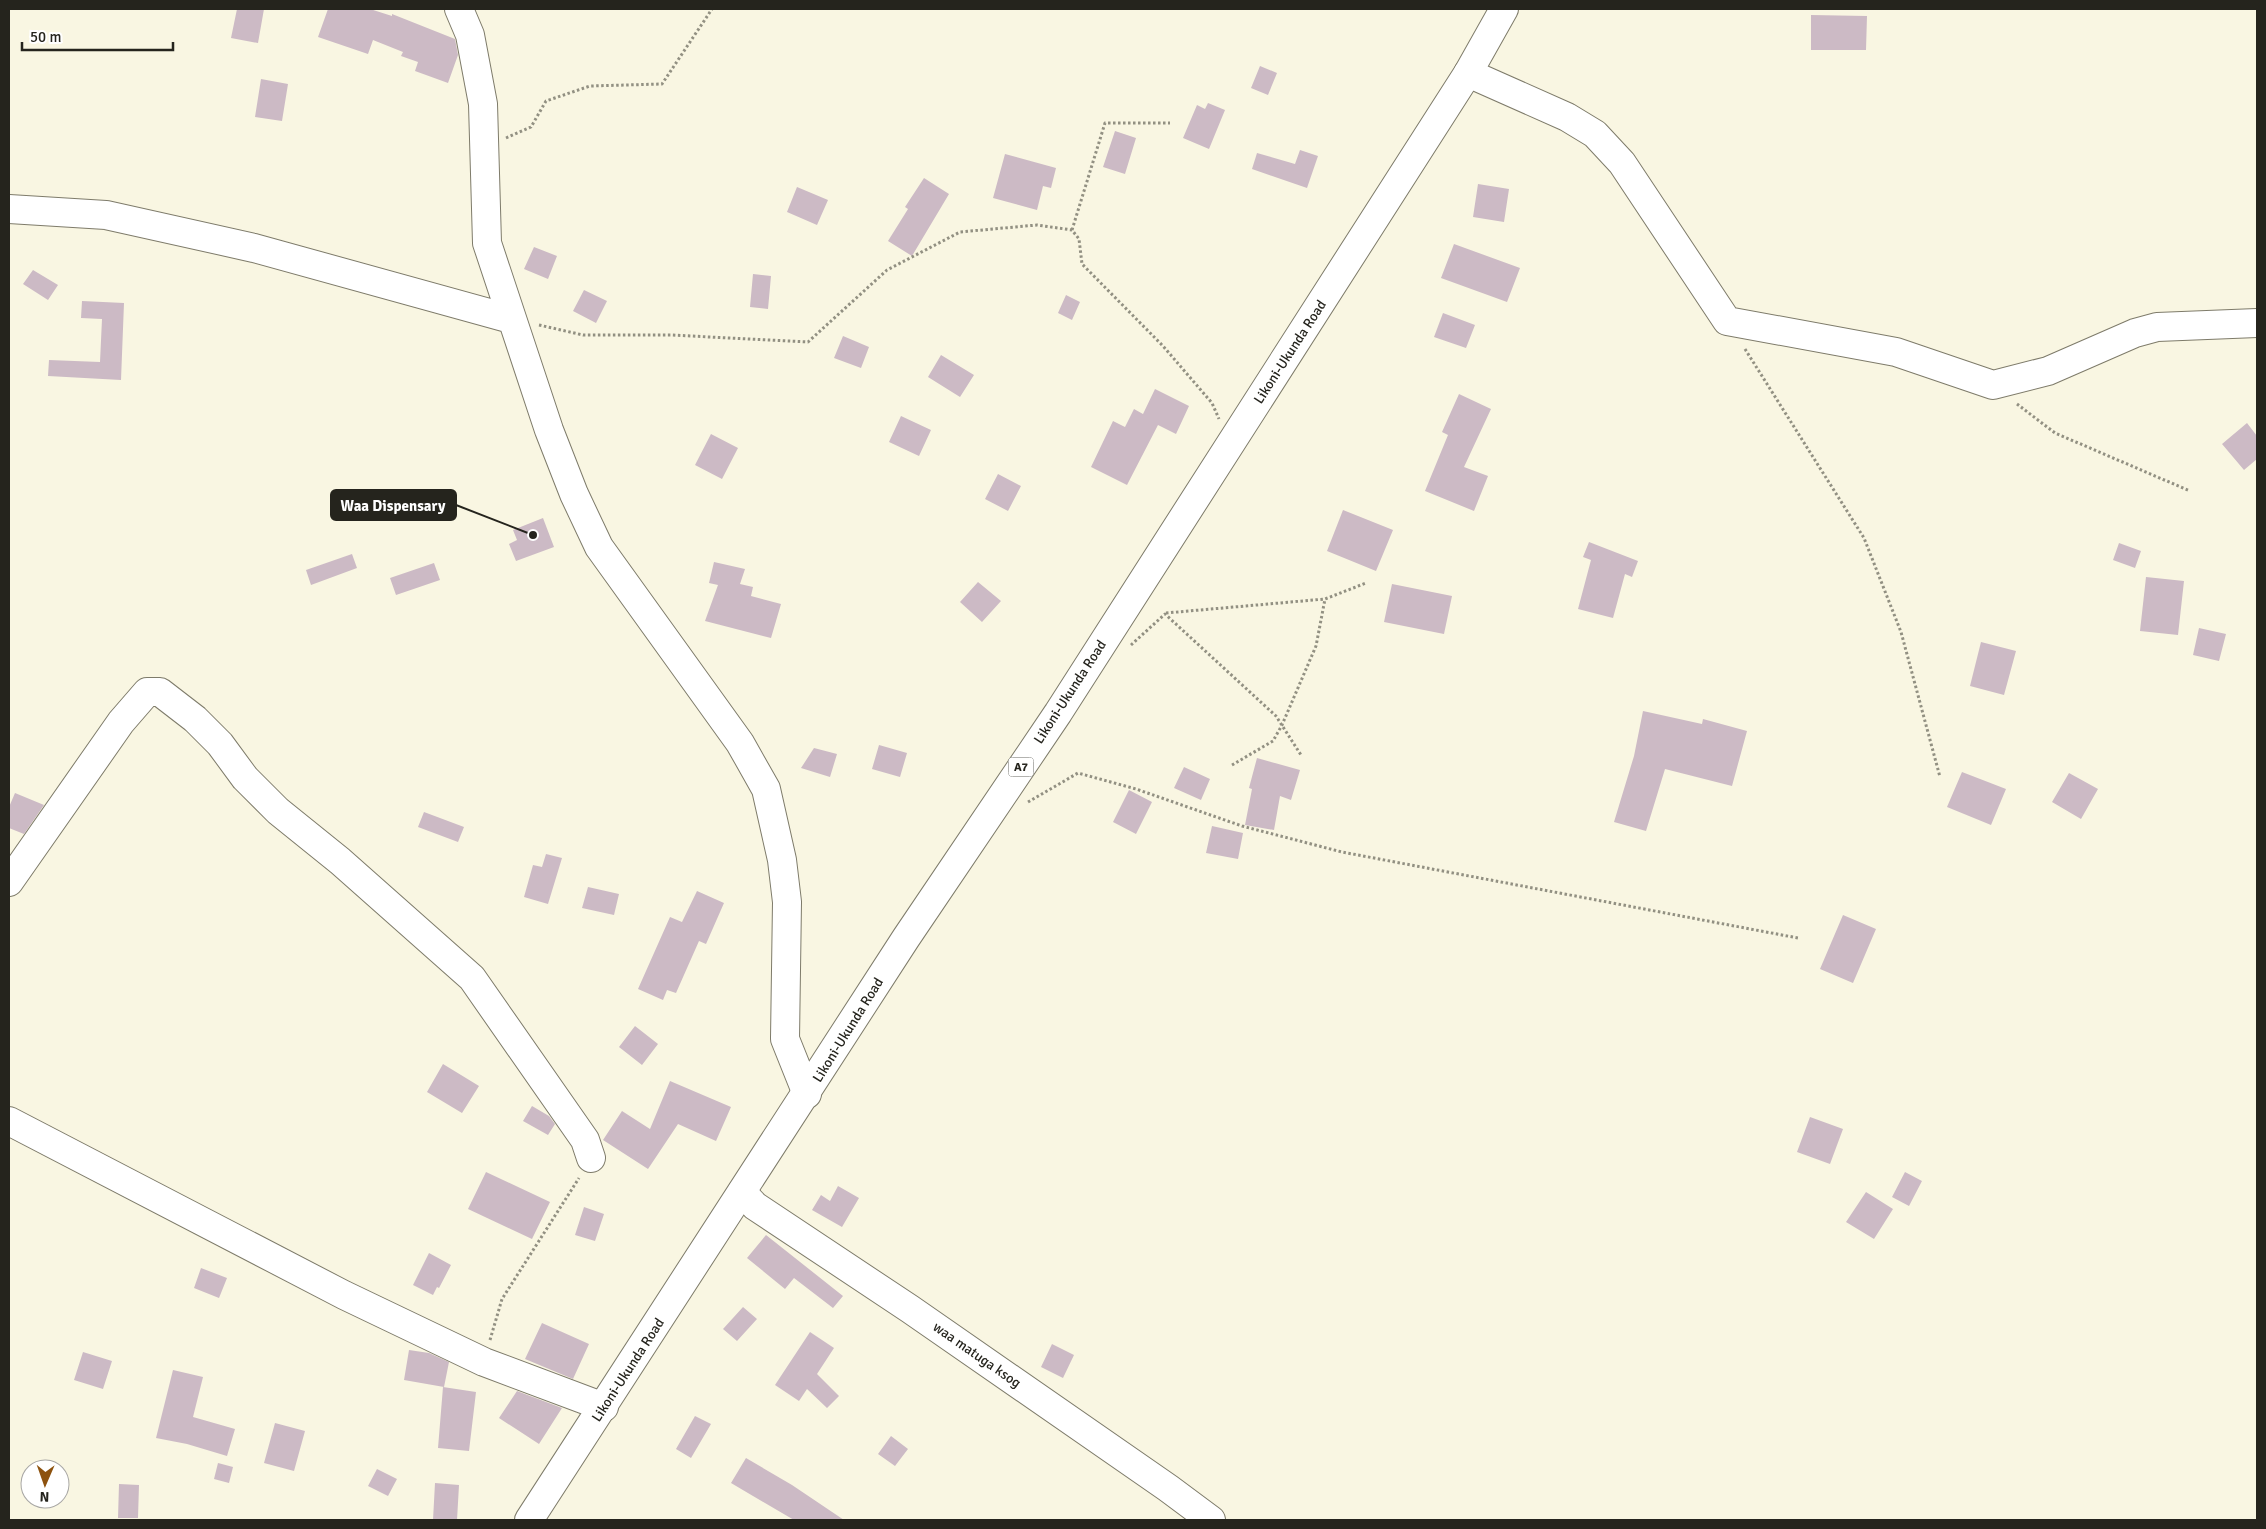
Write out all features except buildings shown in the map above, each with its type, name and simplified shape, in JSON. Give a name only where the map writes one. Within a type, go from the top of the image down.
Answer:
[{"type":"main road","points":[[459,9],[470,35],[483,104],[487,243],[549,430],[574,494],[599,547],[740,742],[766,789],[782,860],[787,902],[785,1039],[807,1094]]},
{"type":"main road","name":"Likoni-Ukunda Road","points":[[530,1520],[906,938],[1058,713],[1468,73],[1504,9]]},
{"type":"main road","points":[[1468,73],[1566,117],[1595,134],[1622,163],[1727,321],[1896,352],[1992,385],[2048,371],[2136,332],[2158,327],[2257,323]]},
{"type":"main road","points":[[9,209],[115,217],[254,248],[511,319]]},
{"type":"main road","points":[[9,882],[121,722],[147,692],[160,692],[195,718],[220,744],[245,778],[278,811],[340,861],[472,978],[585,1140],[591,1158]]},
{"type":"main road","points":[[9,1121],[335,1290],[484,1362],[604,1407]]},
{"type":"main road","name":"waa matuga ksog","points":[[742,1192],[755,1206],[918,1314],[1211,1520]]},
{"type":"path","points":[[484,146],[531,127],[546,101],[590,86],[662,84],[712,9]]},
{"type":"path","points":[[1072,230],[1105,123],[1170,123]]},
{"type":"path","points":[[511,319],[583,335],[671,335],[808,342],[887,270],[960,232],[1037,225],[1072,230],[1080,239],[1082,264],[1163,346],[1212,403],[1230,444]]},
{"type":"path","points":[[1727,321],[1864,538],[1901,632],[1940,777]]},
{"type":"path","points":[[1992,385],[2055,434],[2190,491]]},
{"type":"path","points":[[1129,647],[1165,614],[1325,599],[1366,583]]},
{"type":"path","points":[[1232,765],[1273,741],[1282,725],[1316,646],[1325,599]]},
{"type":"path","points":[[1165,614],[1276,716],[1301,755]]},
{"type":"path","points":[[1021,806],[1078,773],[1136,789],[1242,826],[1342,852],[1798,938]]},
{"type":"path","points":[[484,1362],[502,1299],[591,1158]]},
{"type":"place","name":"Waa Dispensary","points":[[533,535]]}]
